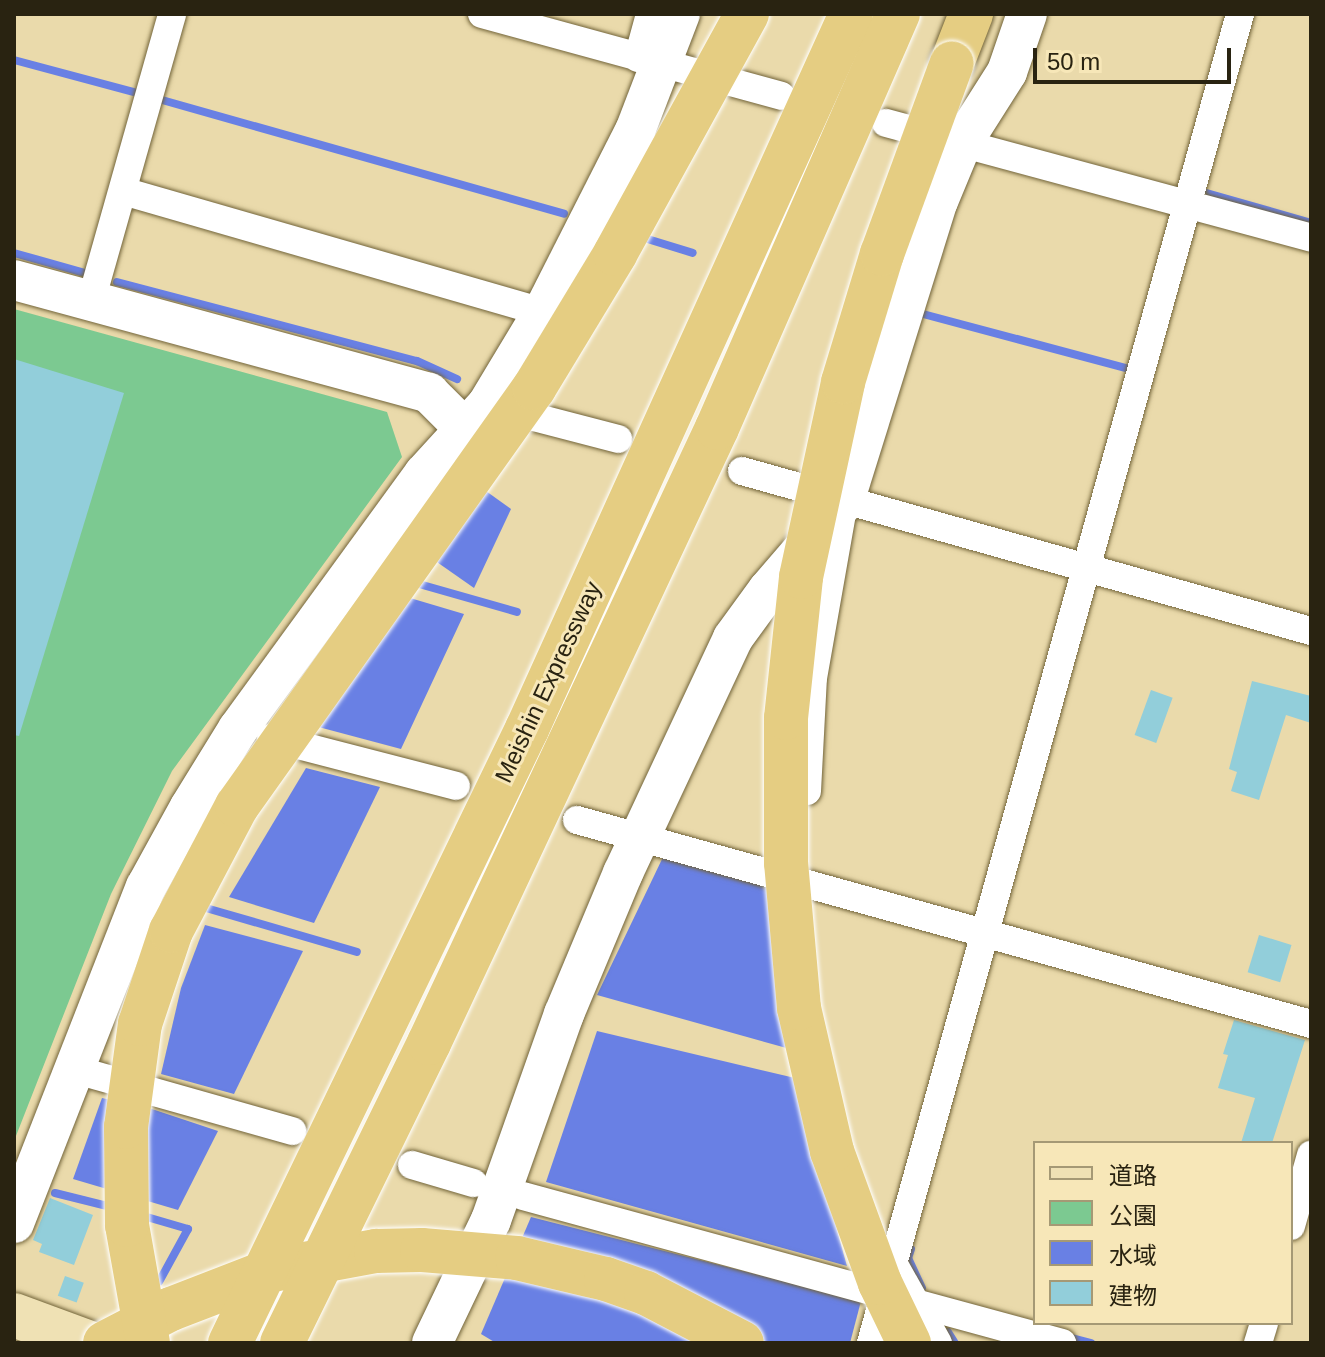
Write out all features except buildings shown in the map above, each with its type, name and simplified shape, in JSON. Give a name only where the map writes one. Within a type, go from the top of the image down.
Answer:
[{"type":"highway","points":[[148,1343],[127,1225],[126,1127],[140,1024],[171,931],[212,848],[251,784],[534,388],[615,254],[747,14]]},
{"type":"highway","name":"Meishin Expressway","points":[[230,1343],[527,729],[851,14]]},
{"type":"highway","name":"Meishin Expressway","points":[[282,1343],[435,1029],[717,428],[898,14]]},
{"type":"highway","points":[[912,1323],[880,1283],[837,1165],[802,1022],[786,863],[786,718],[801,577],[843,382],[882,254],[971,14]]},
{"type":"highway","points":[[105,1343],[171,1309],[272,1270],[337,1256],[422,1250],[517,1258],[606,1279],[646,1293],[742,1343]]},
{"type":"main road","points":[[14,1315],[90,1343]]},
{"type":"street","points":[[91,301],[172,14]]},
{"type":"street","points":[[482,14],[781,96]]},
{"type":"street","points":[[14,1223],[146,887],[238,729],[424,474],[476,417],[543,312],[635,131],[651,62],[650,14]]},
{"type":"street","points":[[651,62],[680,14]]},
{"type":"street","points":[[912,1323],[893,1263],[868,1205],[825,1049],[815,972],[809,885],[807,775],[813,678],[844,502],[938,201],[962,143],[1007,72],[1027,14]]},
{"type":"street","points":[[871,1343],[880,1294],[893,1263],[1240,14]]},
{"type":"street","points":[[886,123],[1311,238]]},
{"type":"street","points":[[123,191],[543,312]]},
{"type":"street","points":[[14,280],[429,393],[476,417],[618,439]]},
{"type":"street","points":[[742,471],[1311,631]]},
{"type":"street","points":[[432,1343],[491,1220],[564,1014],[638,838],[733,638],[768,590],[844,502]]},
{"type":"street","points":[[238,729],[456,786]]},
{"type":"street","points":[[577,820],[1311,1024]]},
{"type":"street","points":[[777,876],[790,1006],[801,1064],[843,1214],[880,1294],[938,1343]]},
{"type":"street","points":[[73,1069],[292,1131]]},
{"type":"street","points":[[1293,1219],[1311,1155]]},
{"type":"street","points":[[412,1165],[473,1183]]},
{"type":"street","points":[[523,1196],[880,1294]]},
{"type":"street","points":[[912,1323],[1062,1343]]},
{"type":"green space","points":[[14,309],[387,412],[402,457],[172,771],[111,894],[14,1141]]},
{"type":"water","points":[[465,476],[511,509],[474,588],[414,546]]},
{"type":"water","points":[[373,587],[464,614],[401,749],[311,725]]},
{"type":"water","points":[[306,768],[380,787],[314,923],[229,897]]},
{"type":"water","points":[[664,855],[771,884],[790,1049],[597,995]]},
{"type":"water","points":[[205,925],[303,951],[234,1094],[161,1074],[181,988]]},
{"type":"water","points":[[597,1031],[795,1078],[847,1266],[546,1182]]},
{"type":"water","points":[[102,1098],[152,1109],[218,1131],[178,1210],[73,1179]]},
{"type":"water","points":[[531,1217],[861,1301],[850,1343],[496,1343],[481,1334]]},
{"type":"waterway","points":[[14,60],[141,94]]},
{"type":"waterway","points":[[155,98],[564,214]]},
{"type":"waterway","points":[[1203,192],[1311,223]]},
{"type":"waterway","points":[[641,237],[693,253]]},
{"type":"waterway","points":[[14,253],[85,273]]},
{"type":"waterway","points":[[117,282],[417,361],[457,379]]},
{"type":"waterway","points":[[923,314],[1130,369]]},
{"type":"waterway","points":[[412,582],[517,612]]},
{"type":"waterway","points":[[206,908],[357,952]]},
{"type":"waterway","points":[[55,1193],[115,1208]]},
{"type":"waterway","points":[[140,1215],[188,1229],[159,1282]]},
{"type":"waterway","points":[[911,1249],[908,1258],[922,1288]]},
{"type":"waterway","points":[[948,1332],[955,1343]]},
{"type":"waterway","points":[[1068,1337],[1091,1343]]}]
